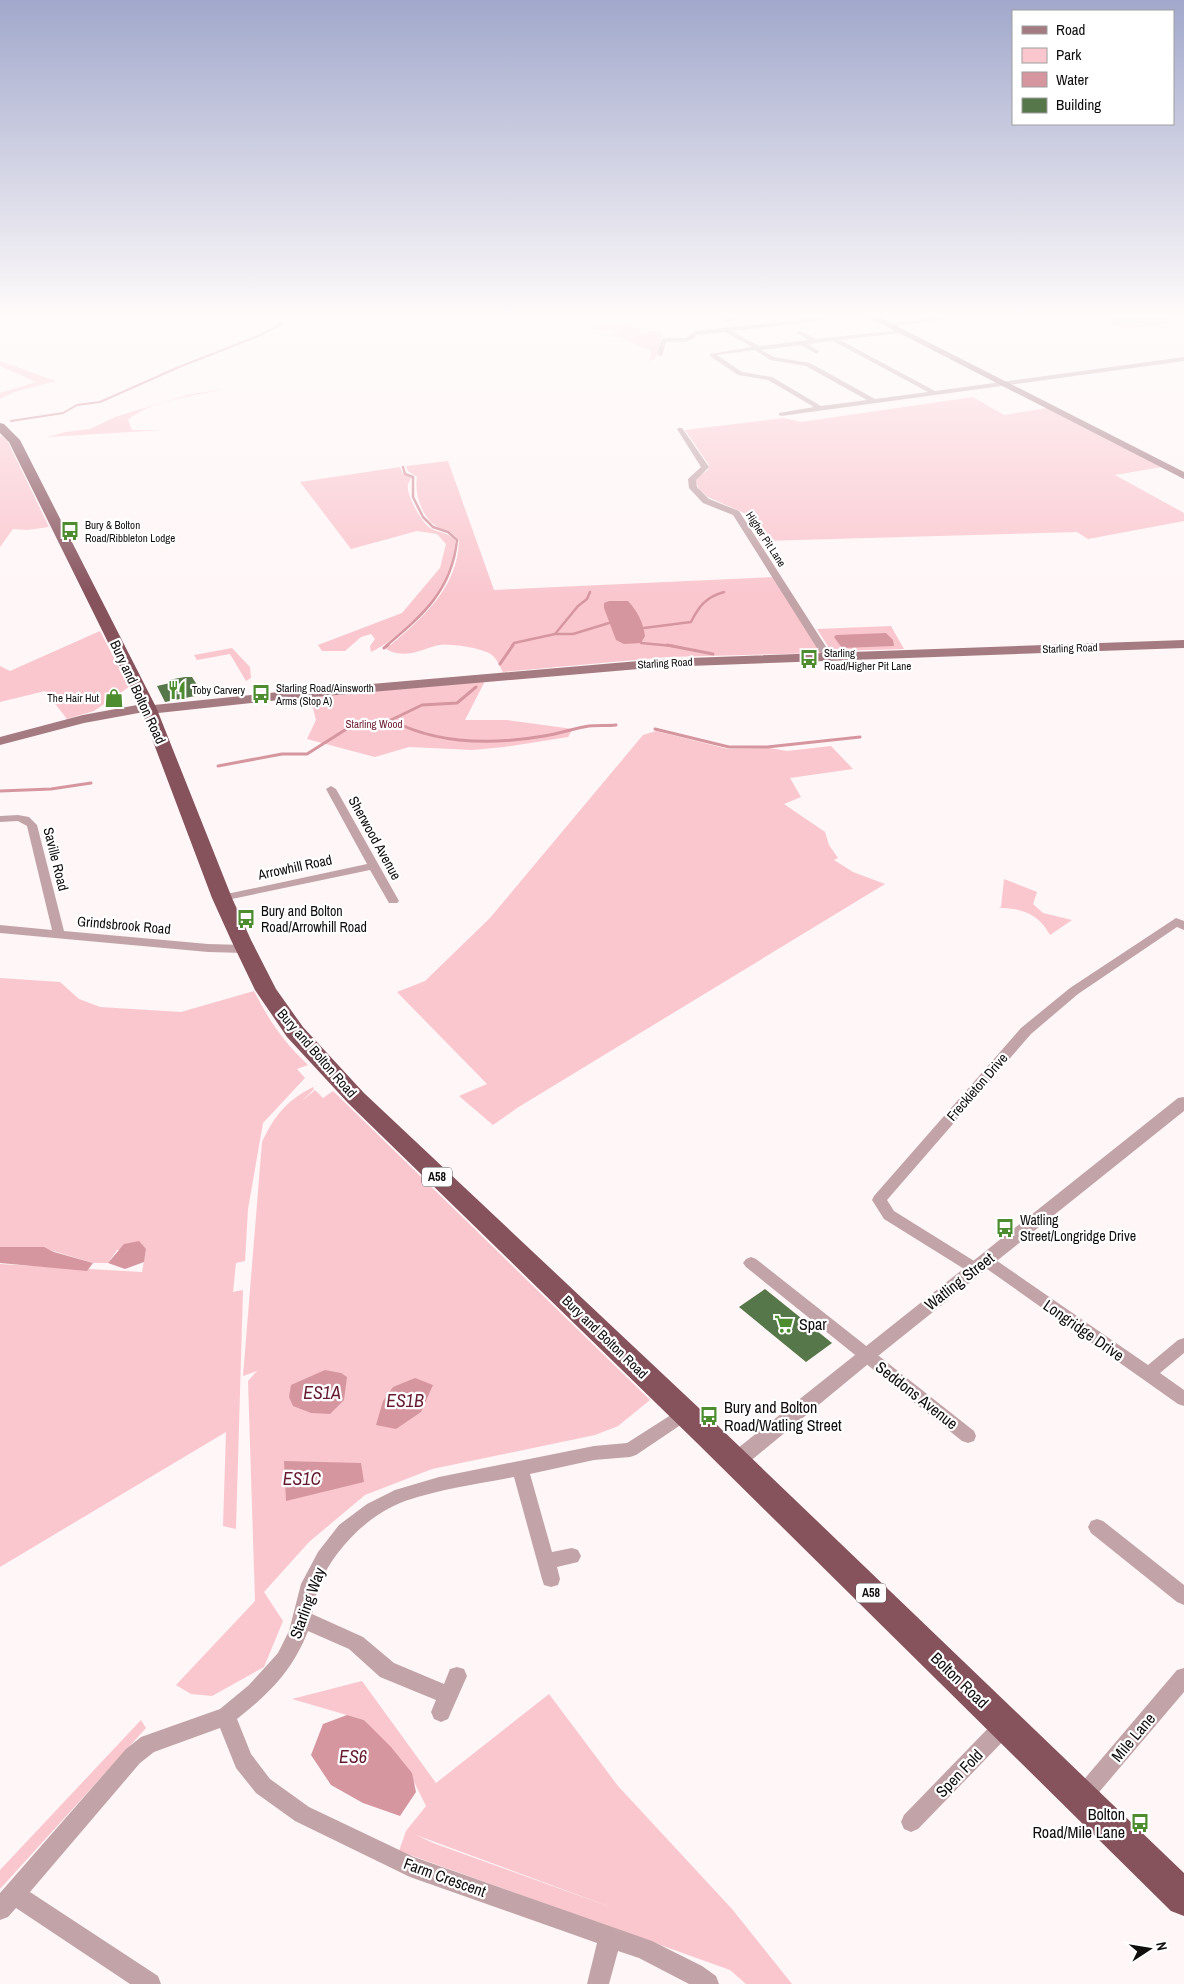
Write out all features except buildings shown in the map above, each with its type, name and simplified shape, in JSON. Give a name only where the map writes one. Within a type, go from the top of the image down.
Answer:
[{"type":"highway","name":"Bury and Bolton Road","points":[[0,426],[14,440],[148,708],[222,898],[266,990],[278,1009],[335,1077],[736,1462]]},
{"type":"highway","name":"Bolton Road","points":[[736,1462],[1184,1898]]},
{"type":"main road","points":[[1054,410],[1184,476]]},
{"type":"main road","name":"Starling Road","points":[[0,741],[83,719],[148,708],[662,663],[1184,644]]},
{"type":"street","points":[[781,414],[810,410]]},
{"type":"street","name":"Higher Pit Lane","points":[[680,429],[704,466],[692,479],[693,488],[706,501],[736,513],[827,656]]},
{"type":"street","name":"Sherwood Avenue","points":[[331,789],[393,901]]},
{"type":"street","name":"Saville Road","points":[[0,819],[26,819],[32,825],[60,934]]},
{"type":"street","name":"Arrowhill Road","points":[[222,898],[373,866]]},
{"type":"street","name":"Freckleton Drive","points":[[979,1264],[889,1215],[879,1200],[1026,1030],[1074,991],[1176,922],[1184,926]]},
{"type":"street","name":"Grindsbrook Road","points":[[0,929],[208,948],[246,949]]},
{"type":"street","name":"Watling Street","points":[[736,1462],[979,1264],[1184,1102]]},
{"type":"street","name":"Seddons Avenue","points":[[751,1263],[968,1436]]},
{"type":"street","name":"Longridge Drive","points":[[979,1264],[1184,1399]]},
{"type":"street","points":[[1148,1374],[1184,1344]]},
{"type":"street","name":"Starling Way","points":[[7,1902],[132,1756],[148,1744],[226,1716],[256,1692],[285,1659],[298,1632],[310,1584],[324,1558],[345,1532],[373,1509],[401,1495],[439,1484],[594,1453],[630,1450],[685,1414]]},
{"type":"street","points":[[520,1468],[551,1579]]},
{"type":"street","points":[[1097,1527],[1184,1596]]},
{"type":"street","points":[[546,1561],[572,1556]]},
{"type":"street","points":[[302,1619],[356,1643],[387,1670],[445,1704],[457,1676]]},
{"type":"street","name":"Mile Lane","points":[[1082,1797],[1184,1677]]},
{"type":"street","name":"Farm Crescent","points":[[226,1716],[243,1761],[263,1786],[302,1814],[410,1866],[644,1949],[694,1974],[708,1984]]},
{"type":"street","name":"Spen Fold","points":[[911,1822],[1006,1724]]},
{"type":"street","points":[[7,1902],[150,1984]]},
{"type":"street","points":[[598,1984],[610,1936]]},
{"type":"green space","points":[[139,410],[145,410],[128,420],[132,430],[162,430],[47,437],[90,429],[115,417]]},
{"type":"green space","points":[[886,410],[995,410],[1004,415],[1050,410],[1162,467],[1115,475],[1184,513],[1184,521],[1088,539],[1077,532],[760,541],[744,513],[708,497],[699,489],[695,479],[708,470],[709,465],[685,430],[784,418],[801,422]]},
{"type":"green space","points":[[0,435],[7,440],[49,527],[27,530],[13,529],[0,547]]},
{"type":"green space","points":[[448,461],[494,590],[774,577],[821,653],[668,657],[503,672],[492,655],[473,648],[440,645],[405,654],[386,649],[435,602],[445,588],[457,558],[459,540],[453,534],[436,526],[426,516],[418,496],[417,477],[408,471],[406,466]]},
{"type":"green space","points":[[400,467],[403,474],[411,478],[408,485],[409,495],[423,521],[430,528],[455,540],[455,550],[448,578],[435,599],[415,620],[392,639],[371,652],[370,646],[375,639],[371,634],[361,637],[345,651],[322,651],[318,645],[402,613],[440,568],[446,544],[437,534],[417,531],[351,549],[300,482]]},
{"type":"green space","points":[[891,626],[904,649],[831,651],[817,629]]},
{"type":"green space","points":[[100,631],[129,687],[94,711],[67,719],[45,691],[0,702],[0,666],[10,671]]},
{"type":"green space","points":[[232,648],[250,667],[251,678],[246,681],[230,654],[197,660],[194,655]]},
{"type":"green space","name":"Starling Wood","points":[[485,681],[465,720],[507,720],[573,729],[568,737],[504,747],[473,750],[409,747],[375,757],[307,739],[316,720],[310,697]]},
{"type":"green space","points":[[656,731],[728,749],[770,748],[787,751],[831,746],[853,769],[790,778],[801,797],[784,804],[825,832],[829,845],[838,858],[834,860],[853,872],[885,884],[517,1108],[493,1125],[459,1096],[487,1084],[397,992],[425,981],[490,918],[643,735]]},
{"type":"green space","points":[[1004,879],[1037,892],[1033,904],[1043,913],[1072,920],[1050,935],[1035,917],[1015,909],[999,908],[1001,907]]},
{"type":"green space","points":[[0,978],[60,982],[79,999],[100,1007],[181,1012],[254,991],[277,1030],[308,1065],[297,1069],[305,1078],[263,1123],[248,1209],[245,1261],[236,1263],[233,1292],[243,1290],[236,1529],[223,1526],[226,1432],[0,1567],[0,1264],[142,1272],[146,1249],[117,1250],[108,1263],[93,1263],[40,1247],[0,1247]]},
{"type":"green space","points":[[313,1087],[314,1089],[302,1101],[315,1090],[323,1098],[333,1091],[650,1400],[618,1426],[595,1435],[432,1469],[365,1495],[309,1542],[264,1592],[283,1621],[264,1667],[212,1696],[191,1694],[176,1685],[255,1601],[248,1381],[257,1371],[243,1376],[262,1142],[277,1116],[288,1103]]},
{"type":"green space","points":[[362,1681],[436,1783],[549,1694],[618,1786],[732,1909],[792,1984],[746,1984],[730,1970],[399,1851],[406,1831],[426,1806],[406,1766],[364,1720],[292,1699]],"holes":[[[416,1835],[616,1909],[433,1843]]]},
{"type":"green space","points":[[141,1720],[146,1728],[0,1889],[0,1870]]},
{"type":"water","points":[[609,601],[628,601],[632,605],[640,617],[644,631],[645,636],[641,643],[624,644],[616,640],[604,608],[604,603]]},
{"type":"water","points":[[886,633],[893,640],[894,646],[842,648],[834,637],[836,635]]},
{"type":"water","points":[[139,1241],[146,1249],[144,1262],[125,1269],[108,1263],[124,1244]]},
{"type":"water","points":[[0,1247],[44,1247],[54,1252],[93,1263],[87,1271],[0,1263]]},
{"type":"water","name":"ES1A","points":[[325,1370],[341,1373],[347,1377],[344,1400],[330,1414],[311,1413],[293,1406],[289,1397],[291,1385]]},
{"type":"water","name":"ES1B","points":[[415,1378],[433,1385],[421,1412],[396,1429],[376,1425],[383,1401],[393,1387]]},
{"type":"water","name":"ES1C","points":[[284,1461],[361,1463],[364,1482],[286,1501]]},
{"type":"water","name":"ES6","points":[[347,1715],[364,1720],[391,1747],[412,1773],[416,1792],[400,1816],[363,1803],[331,1785],[311,1755],[323,1724]]},
{"type":"waterway","points":[[11,421],[63,413],[69,410]]},
{"type":"waterway","points":[[386,646],[434,600],[449,573],[457,540],[448,532],[433,527],[423,517],[413,497],[413,477],[405,474],[403,467]]},
{"type":"waterway","points":[[555,634],[578,606],[587,599],[590,592]]},
{"type":"waterway","points":[[644,628],[691,622],[704,603],[724,592]]},
{"type":"waterway","points":[[555,634],[573,634],[609,623]]},
{"type":"waterway","points":[[512,646],[514,643],[555,634]]},
{"type":"waterway","points":[[641,643],[671,646]]},
{"type":"waterway","points":[[384,648],[388,645]]},
{"type":"waterway","points":[[500,664],[513,645]]},
{"type":"waterway","points":[[667,645],[671,646]]},
{"type":"waterway","points":[[671,646],[713,654]]},
{"type":"waterway","points":[[391,720],[422,705],[457,703],[476,687]]},
{"type":"waterway","points":[[218,766],[282,754],[307,754],[356,723],[391,720]]},
{"type":"waterway","points":[[391,720],[427,734],[466,741],[524,739],[589,726],[616,725]]},
{"type":"waterway","points":[[655,729],[729,747],[767,747],[860,737]]},
{"type":"waterway","points":[[0,791],[51,789],[91,783]]},
{"type":"place","name":"Bury & Bolton Road/Ribbleton Lodge","points":[[70,531]]},
{"type":"place","name":"Starling Road/Higher Pit Lane","points":[[809,659]]},
{"type":"place","name":"Toby Carvery","points":[[177,690]]},
{"type":"place","name":"Starling Road/Ainsworth Arms (Stop A)","points":[[261,694]]},
{"type":"place","name":"The Hair Hut","points":[[114,698]]},
{"type":"place","name":"Bury and Bolton Road/Arrowhill Road","points":[[246,919]]},
{"type":"place","name":"Watling Street/Longridge Drive","points":[[1005,1228]]},
{"type":"place","name":"Spar","points":[[784,1324]]},
{"type":"place","name":"Bury and Bolton Road/Watling Street","points":[[709,1416]]},
{"type":"place","name":"Bolton Road/Mile Lane","points":[[1140,1823]]}]
